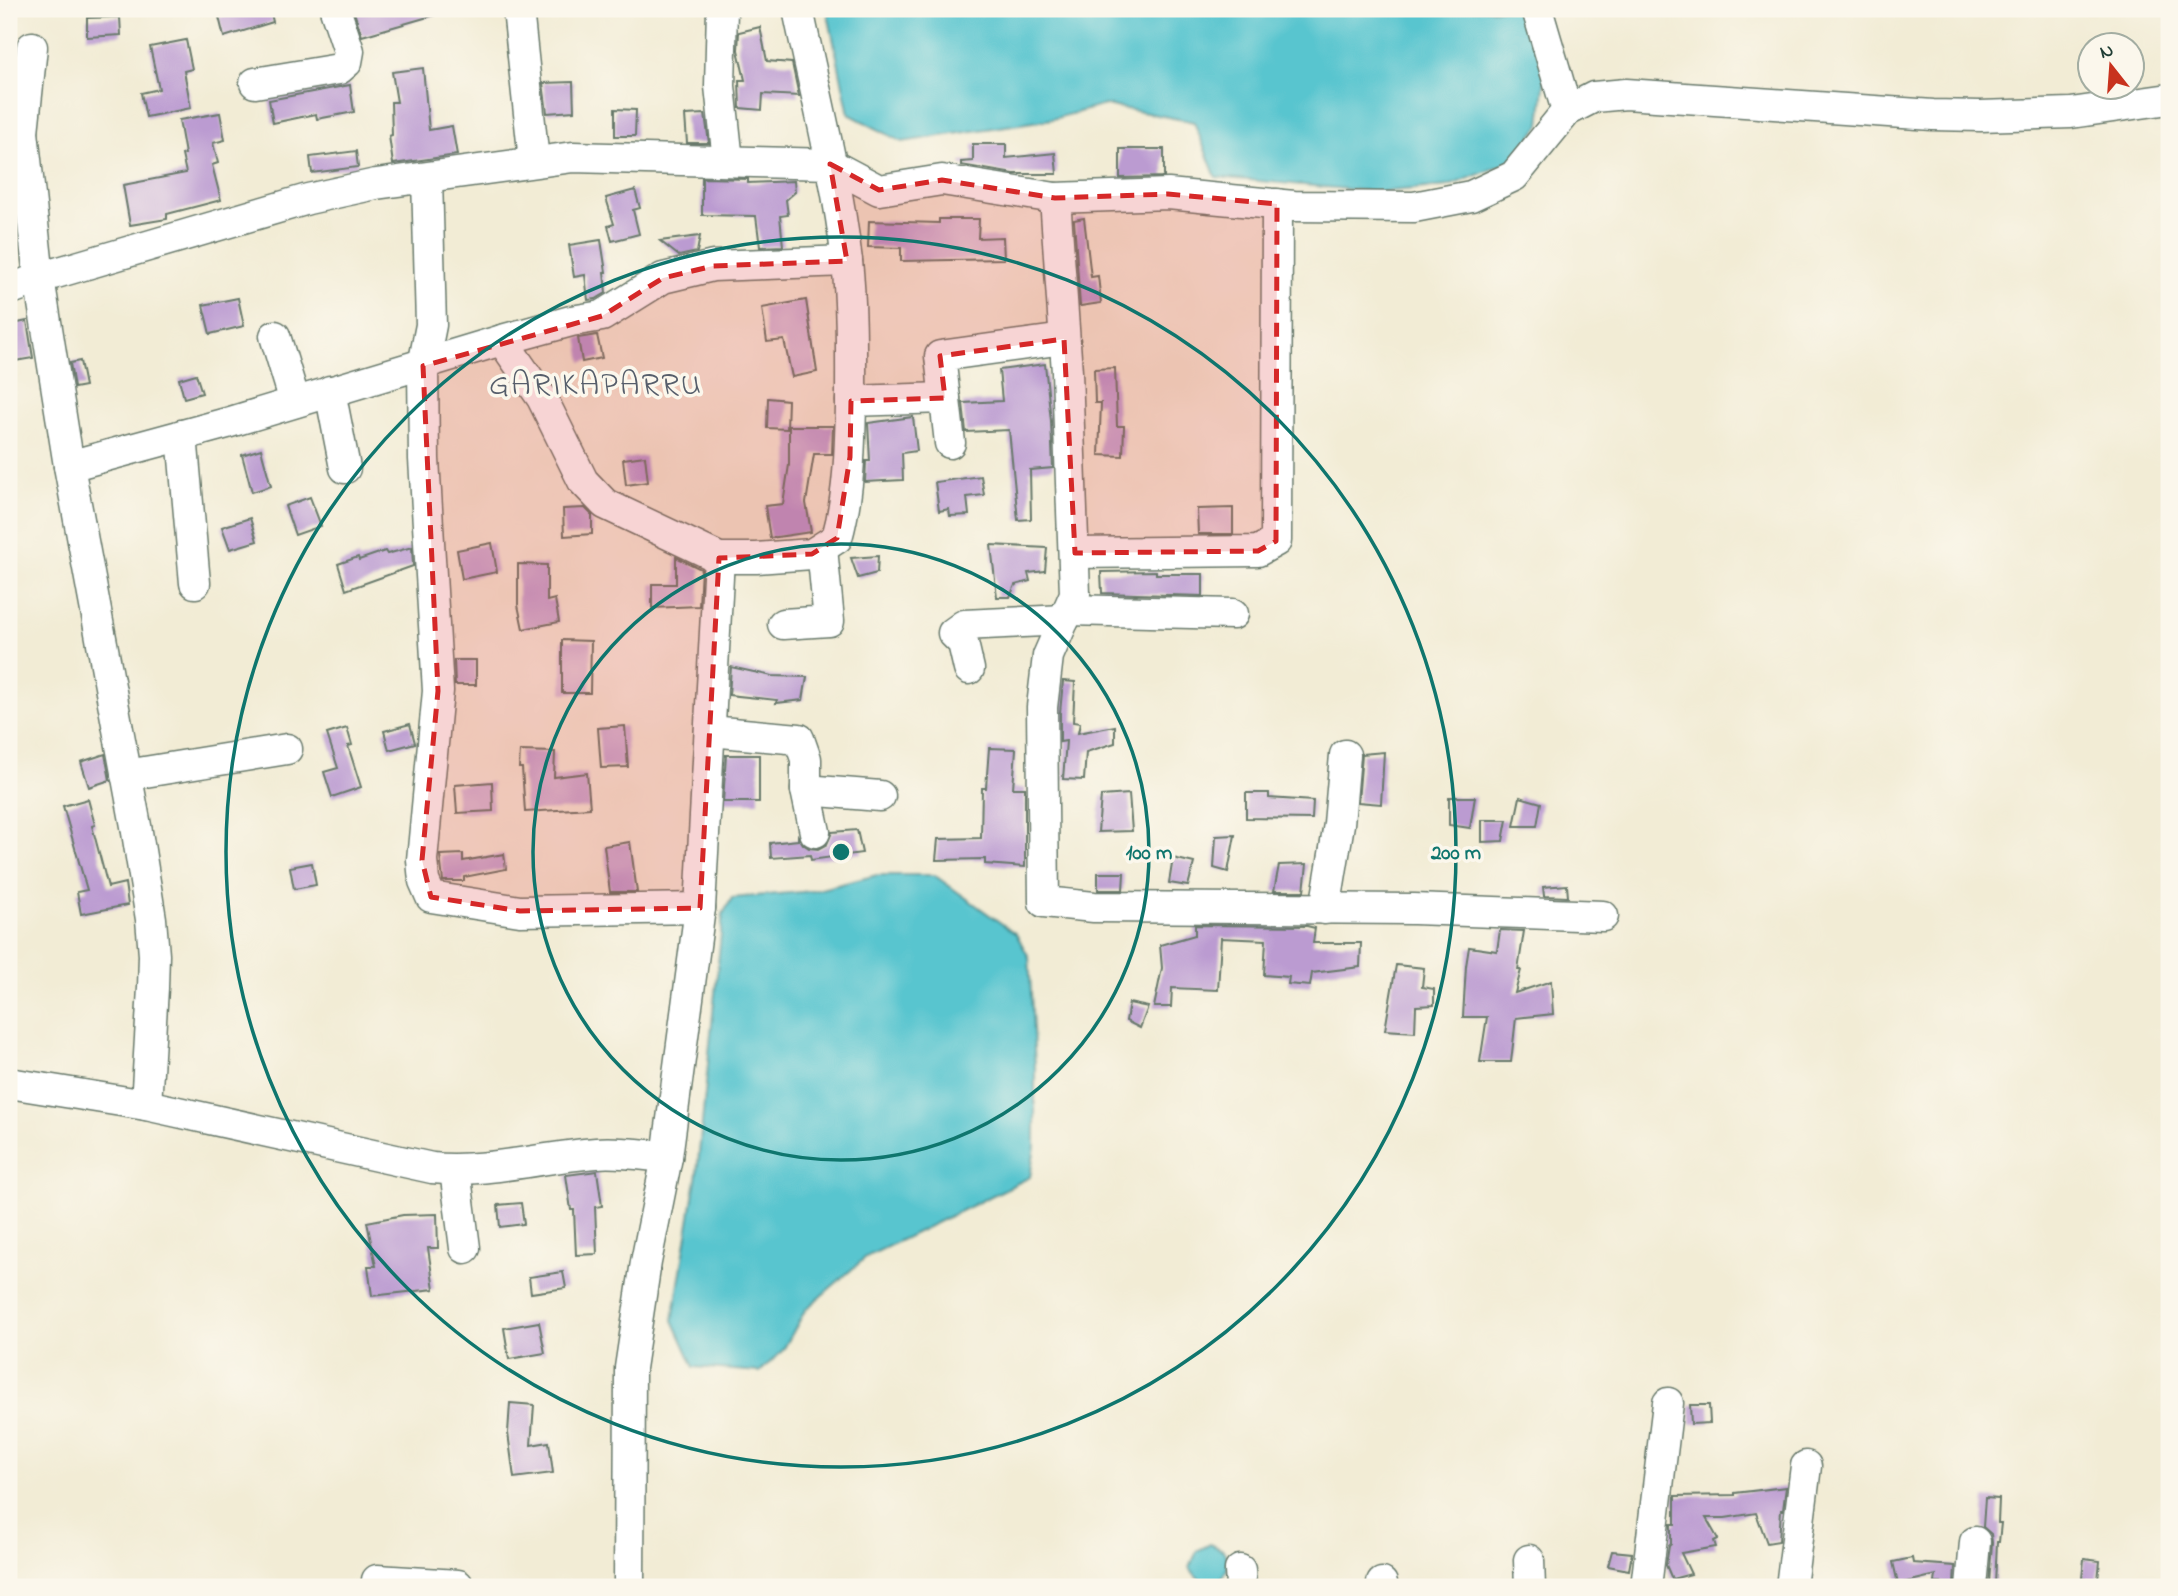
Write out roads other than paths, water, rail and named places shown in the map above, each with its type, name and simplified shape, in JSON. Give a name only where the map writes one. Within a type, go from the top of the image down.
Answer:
[{"type":"street","points":[[255,83],[338,69],[347,62],[349,51],[335,9]]},
{"type":"street","points":[[517,9],[534,161]]},
{"type":"street","points":[[722,9],[720,86],[728,161]]},
{"type":"street","points":[[502,340],[542,398],[583,481],[605,504],[719,558],[812,554],[837,538],[843,518],[850,457],[852,338],[847,261],[798,9]]},
{"type":"street","points":[[1537,9],[1567,111]]},
{"type":"street","points":[[32,47],[16,132],[69,466],[151,919],[154,954],[146,1105]]},
{"type":"street","points":[[9,290],[39,278],[225,225],[279,206],[376,184],[534,161],[587,157],[830,164],[879,190],[942,180],[1055,198],[1168,194],[1277,204],[1414,206],[1471,196],[1514,176],[1567,111],[1594,97],[1626,94],[1933,116],[2071,113],[2169,99]]},
{"type":"street","points":[[427,178],[431,325],[423,366],[424,458],[438,691],[422,860],[424,881],[431,897],[520,911],[700,908]]},
{"type":"street","points":[[1055,198],[1075,594],[1048,656],[1042,706],[1044,902],[1094,907],[1414,909],[1603,916]]},
{"type":"street","points":[[1075,553],[1258,551],[1276,541],[1277,204]]},
{"type":"street","points":[[69,466],[423,366],[502,340],[571,321],[602,316],[663,278],[713,266],[847,261]]},
{"type":"street","points":[[275,336],[295,402]]},
{"type":"street","points":[[950,443],[940,356],[1064,339]]},
{"type":"street","points":[[330,391],[345,468]]},
{"type":"street","points":[[851,401],[945,398]]},
{"type":"street","points":[[182,435],[195,583]]},
{"type":"street","points":[[783,624],[829,621],[822,548]]},
{"type":"street","points":[[629,1587],[630,1368],[646,1262],[667,1157],[700,908],[719,558]]},
{"type":"street","points":[[970,669],[963,643],[953,633],[964,625],[1066,615],[1233,614]]},
{"type":"street","points":[[710,731],[799,739],[806,759],[806,790],[815,832]]},
{"type":"street","points":[[126,775],[287,749]]},
{"type":"street","points":[[1325,909],[1339,824],[1345,755]]},
{"type":"street","points":[[806,790],[880,796]]},
{"type":"street","points":[[9,1083],[146,1105],[432,1168],[455,1170],[597,1153],[667,1157]]},
{"type":"street","points":[[455,1170],[465,1248]]},
{"type":"street","points":[[1646,1587],[1668,1404]]},
{"type":"street","points":[[1791,1587],[1807,1466]]},
{"type":"street","points":[[1971,1587],[1975,1542]]},
{"type":"street","points":[[377,1580],[458,1587]]},
{"type":"water","points":[[827,9],[1517,9],[1521,11],[1546,66],[1540,125],[1513,161],[1449,186],[1379,192],[1216,177],[1194,122],[1105,105],[1052,119],[902,142],[849,114]]},
{"type":"water","points":[[877,875],[934,875],[1016,934],[1029,957],[1035,1067],[1035,1146],[1030,1177],[866,1257],[806,1309],[783,1350],[760,1372],[694,1367],[673,1320],[697,1173],[723,914],[732,898],[813,891]]},
{"type":"water","points":[[1210,1544],[1223,1550],[1227,1560],[1224,1576],[1211,1582],[1196,1576],[1190,1567],[1197,1551]]},
{"type":"district","name":"GARIKAPARRU","points":[[596,383]]}]
